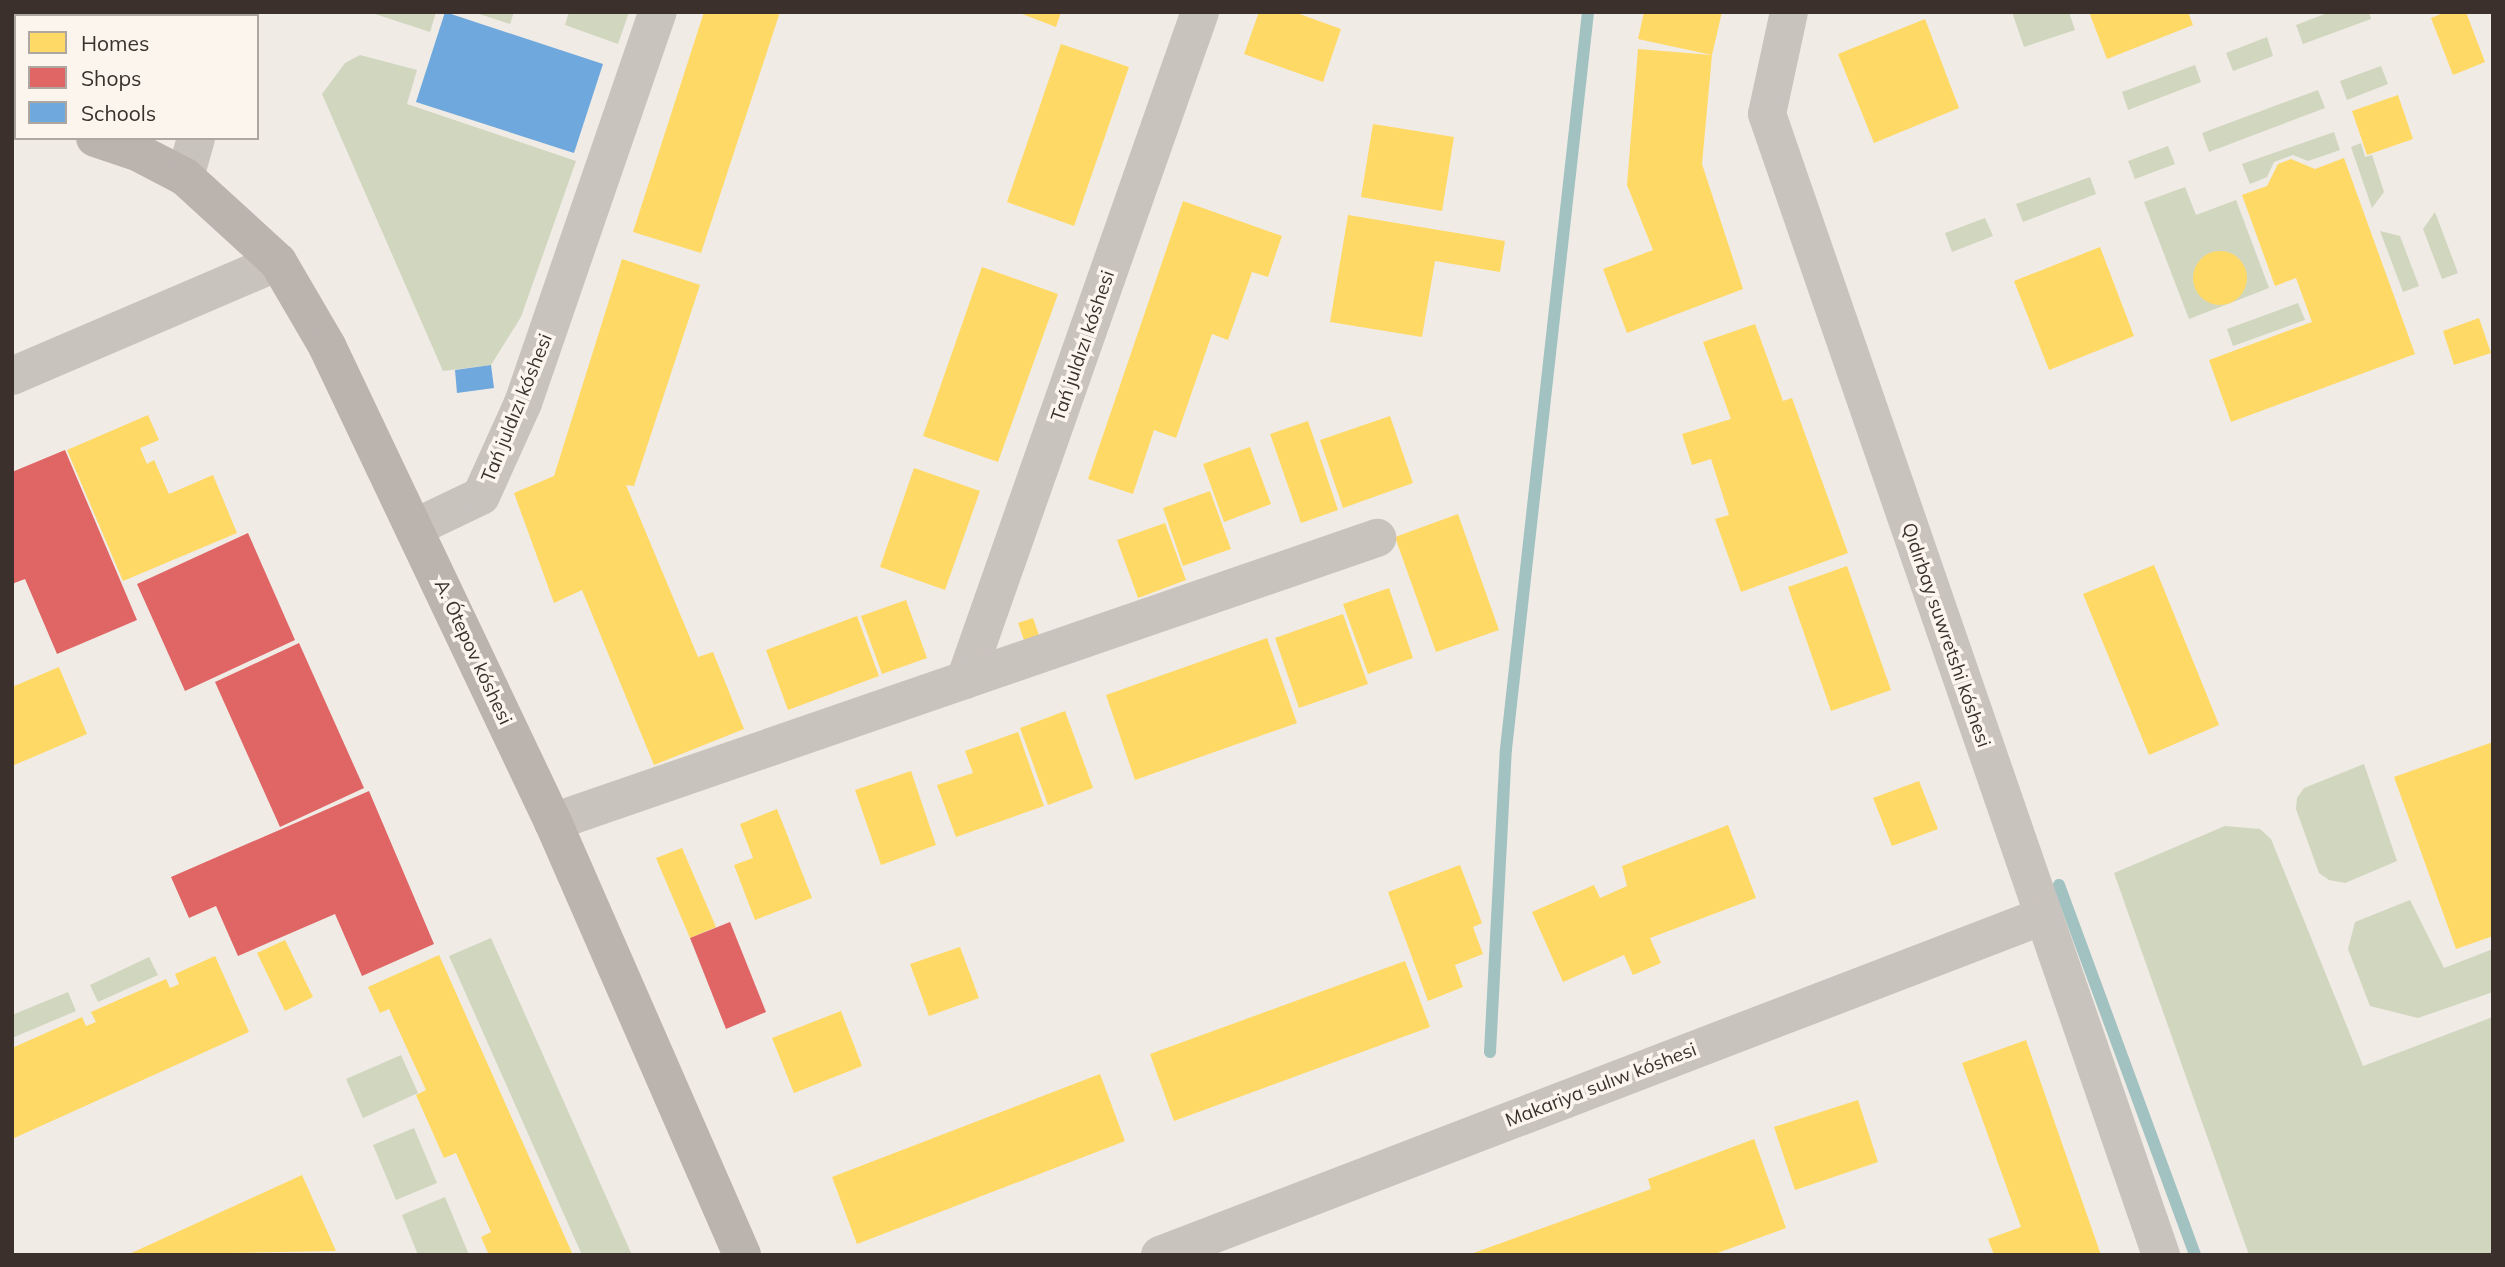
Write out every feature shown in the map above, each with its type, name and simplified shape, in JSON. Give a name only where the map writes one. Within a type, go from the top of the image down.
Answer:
[{"type":"main road","name":"A. Ótepov kóshesi","points":[[101,140],[137,152],[185,177],[278,262],[327,346],[553,822],[741,1255]]},
{"type":"street","name":"Tań juldızı kóshesi","points":[[414,528],[481,496],[523,403],[658,12]]},
{"type":"street","name":"Tań juldızı kóshesi","points":[[965,680],[1200,12]]},
{"type":"street","name":"Qıdırbay suwretshi kóshesi","points":[[1789,12],[1767,114],[2161,1255]]},
{"type":"street","points":[[185,177],[195,140]]},
{"type":"street","points":[[12,376],[278,262]]},
{"type":"street","points":[[553,822],[1377,538]]},
{"type":"street","name":"Makariya sulıw kóshesi","points":[[1160,1255],[2043,916]]},
{"type":"green space","points":[[369,12],[436,12],[430,32]]},
{"type":"green space","points":[[473,12],[514,12],[510,24]]},
{"type":"green space","points":[[569,12],[629,12],[618,44],[565,25]]},
{"type":"green space","points":[[2012,12],[2069,12],[2075,30],[2024,47]]},
{"type":"green space","points":[[2330,12],[2369,12],[2371,19],[2303,44],[2296,25]]},
{"type":"green space","points":[[2267,37],[2273,56],[2233,71],[2226,53]]},
{"type":"green space","points":[[360,55],[417,70],[407,104],[576,161],[521,317],[491,365],[443,371],[322,94],[345,63]]},
{"type":"green space","points":[[2195,65],[2201,82],[2128,110],[2122,92]]},
{"type":"green space","points":[[2381,66],[2388,84],[2347,100],[2340,81]]},
{"type":"green space","points":[[2318,90],[2325,108],[2209,152],[2202,133]]},
{"type":"green space","points":[[2334,132],[2340,150],[2308,161],[2293,155],[2274,162],[2267,177],[2250,184],[2242,164]]},
{"type":"green space","points":[[2361,143],[2365,157],[2372,155],[2384,192],[2372,208],[2351,147]]},
{"type":"green space","points":[[2168,146],[2175,164],[2135,179],[2128,161]]},
{"type":"green space","points":[[2090,177],[2096,194],[2023,222],[2016,204]]},
{"type":"green space","points":[[2185,187],[2196,215],[2236,200],[2269,288],[2189,319],[2144,202]]},
{"type":"green space","points":[[2435,212],[2458,273],[2442,279],[2423,229]]},
{"type":"green space","points":[[1985,218],[1993,236],[1952,252],[1945,233]]},
{"type":"green space","points":[[2380,231],[2400,236],[2419,286],[2403,292]]},
{"type":"green space","points":[[2298,303],[2305,320],[2233,346],[2227,329]]},
{"type":"green space","points":[[2364,764],[2397,861],[2345,883],[2329,880],[2319,873],[2296,809],[2297,798],[2304,788]]},
{"type":"green space","points":[[2225,826],[2260,829],[2271,839],[2363,1066],[2493,1017],[2493,1255],[2249,1255],[2114,873]]},
{"type":"green space","points":[[2410,900],[2444,968],[2493,949],[2493,992],[2418,1018],[2370,1006],[2348,949],[2355,922]]},
{"type":"green space","points":[[491,938],[632,1255],[582,1255],[449,956]]},
{"type":"green space","points":[[149,957],[158,975],[98,1002],[90,985]]},
{"type":"green space","points":[[68,992],[76,1011],[12,1038],[12,1015]]},
{"type":"green space","points":[[401,1055],[418,1093],[363,1118],[346,1079]]},
{"type":"green space","points":[[414,1128],[437,1183],[396,1200],[373,1145]]},
{"type":"green space","points":[[445,1197],[469,1255],[418,1255],[402,1215]]},
{"type":"building: Homes","points":[[52,12],[183,12],[95,14]]},
{"type":"building: Homes","points":[[704,12],[780,12],[701,253],[633,232]]},
{"type":"building: Homes","points":[[1017,12],[1061,12],[1056,27]]},
{"type":"building: Homes","points":[[1259,12],[1294,12],[1341,29],[1323,82],[1244,54]]},
{"type":"building: Homes","points":[[1644,12],[1722,12],[1712,55],[1638,39]]},
{"type":"building: Homes","points":[[2089,12],[2188,12],[2193,25],[2107,59]]},
{"type":"building: Homes","points":[[2446,12],[2466,12],[2485,62],[2453,75],[2431,18]]},
{"type":"building: Homes","points":[[1925,19],[1959,108],[1874,143],[1838,54]]},
{"type":"building: Homes","points":[[1061,44],[1129,67],[1074,226],[1007,202]]},
{"type":"building: Homes","points":[[1638,49],[1712,55],[1702,164],[1743,289],[1627,333],[1603,269],[1653,250],[1627,185]]},
{"type":"building: Homes","points":[[2398,95],[2413,139],[2367,155],[2352,111]]},
{"type":"building: Homes","points":[[1373,124],[1454,137],[1442,211],[1361,197]]},
{"type":"building: Homes","points":[[2344,158],[2415,354],[2231,422],[2209,360],[2312,322],[2296,278],[2275,286],[2242,195],[2267,186],[2278,164],[2291,159],[2315,169]]},
{"type":"building: Homes","points":[[1183,201],[1282,236],[1268,277],[1252,272],[1228,340],[1212,334],[1176,438],[1154,430],[1133,494],[1088,479]]},
{"type":"building: Homes","points":[[1348,215],[1505,241],[1500,272],[1435,261],[1422,337],[1330,322]]},
{"type":"building: Homes","points":[[2100,247],[2134,336],[2049,370],[2014,281]]},
{"type":"building: Homes","points":[[2220,251],[2239,259],[2247,278],[2239,297],[2220,305],[2201,297],[2193,278],[2201,259]]},
{"type":"building: Homes","points":[[622,259],[700,285],[634,486],[626,485],[698,657],[713,652],[744,729],[654,765],[582,590],[554,603],[514,493],[554,476]]},
{"type":"building: Homes","points":[[982,267],[1058,294],[998,462],[923,436]]},
{"type":"building: Homes","points":[[2479,318],[2491,353],[2454,365],[2443,331]]},
{"type":"building: Homes","points":[[1755,324],[1783,401],[1792,398],[1848,553],[1741,592],[1715,519],[1729,515],[1711,459],[1692,465],[1682,434],[1731,419],[1703,342]]},
{"type":"building: Homes","points":[[148,415],[159,440],[140,448],[147,464],[154,460],[169,494],[213,475],[237,533],[123,581],[67,450]]},
{"type":"building: Homes","points":[[1390,416],[1413,483],[1343,508],[1320,440]]},
{"type":"building: Homes","points":[[1308,421],[1338,510],[1301,523],[1270,434]]},
{"type":"building: Homes","points":[[1250,447],[1271,504],[1224,522],[1203,464]]},
{"type":"building: Homes","points":[[914,468],[980,491],[945,590],[880,567]]},
{"type":"building: Homes","points":[[1210,491],[1231,549],[1183,566],[1163,508]]},
{"type":"building: Homes","points":[[1458,514],[1499,630],[1436,652],[1395,537]]},
{"type":"building: Homes","points":[[1165,523],[1186,580],[1138,598],[1117,540]]},
{"type":"building: Homes","points":[[2154,565],[2219,725],[2149,755],[2083,594]]},
{"type":"building: Homes","points":[[1847,566],[1891,690],[1831,711],[1788,587]]},
{"type":"building: Homes","points":[[1389,588],[1413,658],[1368,674],[1343,604]]},
{"type":"building: Homes","points":[[906,600],[927,658],[882,674],[861,616]]},
{"type":"building: Homes","points":[[1343,614],[1368,684],[1299,708],[1275,638]]},
{"type":"building: Homes","points":[[857,616],[879,676],[788,710],[766,650]]},
{"type":"building: Homes","points":[[1033,618],[1040,638],[1025,643],[1018,623]]},
{"type":"building: Homes","points":[[1267,638],[1297,723],[1135,780],[1106,695]]},
{"type":"building: Homes","points":[[59,667],[87,734],[12,766],[12,687]]},
{"type":"building: Homes","points":[[1065,711],[1093,788],[1048,805],[1020,728]]},
{"type":"building: Homes","points":[[1018,732],[1044,806],[956,837],[937,785],[973,773],[965,751]]},
{"type":"building: Homes","points":[[2493,742],[2493,936],[2456,949],[2394,777]]},
{"type":"building: Homes","points":[[911,771],[936,845],[881,865],[855,790]]},
{"type":"building: Homes","points":[[1919,781],[1938,829],[1892,846],[1873,798]]},
{"type":"building: Homes","points":[[777,809],[812,898],[755,920],[734,865],[753,858],[740,824]]},
{"type":"building: Homes","points":[[1728,825],[1756,898],[1650,938],[1661,963],[1633,975],[1624,955],[1563,982],[1532,912],[1594,885],[1600,898],[1627,886],[1622,866]]},
{"type":"building: Homes","points":[[682,848],[716,927],[690,938],[656,858]]},
{"type":"building: Homes","points":[[1460,865],[1482,923],[1473,927],[1483,954],[1455,965],[1463,987],[1428,1001],[1388,892]]},
{"type":"building: Homes","points":[[285,940],[313,997],[285,1011],[257,953]]},
{"type":"building: Homes","points":[[960,947],[979,998],[929,1016],[910,964]]},
{"type":"building: Homes","points":[[439,955],[573,1255],[489,1255],[481,1237],[491,1232],[456,1153],[444,1158],[416,1095],[426,1090],[389,1009],[380,1013],[368,987]]},
{"type":"building: Homes","points":[[215,956],[249,1032],[12,1139],[12,1048],[82,1017],[86,1026],[96,1022],[91,1012],[166,979],[170,988],[175,986],[179,984],[175,974]]},
{"type":"building: Homes","points":[[1405,961],[1430,1027],[1174,1121],[1150,1054]]},
{"type":"building: Homes","points":[[841,1011],[862,1066],[794,1093],[772,1038]]},
{"type":"building: Homes","points":[[2026,1040],[2101,1255],[1994,1255],[1988,1239],[2021,1227],[1962,1063]]},
{"type":"building: Homes","points":[[1100,1074],[1125,1141],[857,1244],[832,1177]]},
{"type":"building: Homes","points":[[1858,1100],[1878,1162],[1795,1190],[1774,1127]]},
{"type":"building: Homes","points":[[1754,1139],[1786,1228],[1712,1255],[1468,1255],[1651,1189],[1648,1179]]},
{"type":"building: Homes","points":[[302,1175],[336,1251],[127,1255]]},
{"type":"building: Shops","points":[[65,450],[137,620],[57,654],[25,579],[12,584],[12,472]]},
{"type":"building: Shops","points":[[248,533],[295,640],[185,691],[137,584]]},
{"type":"building: Shops","points":[[299,643],[364,788],[280,827],[215,682]]},
{"type":"building: Shops","points":[[369,791],[434,944],[362,976],[335,914],[238,956],[216,906],[189,918],[171,877]]},
{"type":"building: Shops","points":[[730,922],[766,1012],[726,1029],[690,938]]},
{"type":"building: Schools","points":[[445,12],[603,64],[574,153],[416,102]]},
{"type":"building: Schools","points":[[491,365],[494,388],[457,393],[455,370]]},
{"type":"waterway","points":[[1490,1052],[1506,749],[1588,12]]},
{"type":"waterway","points":[[2059,885],[2195,1255]]}]
